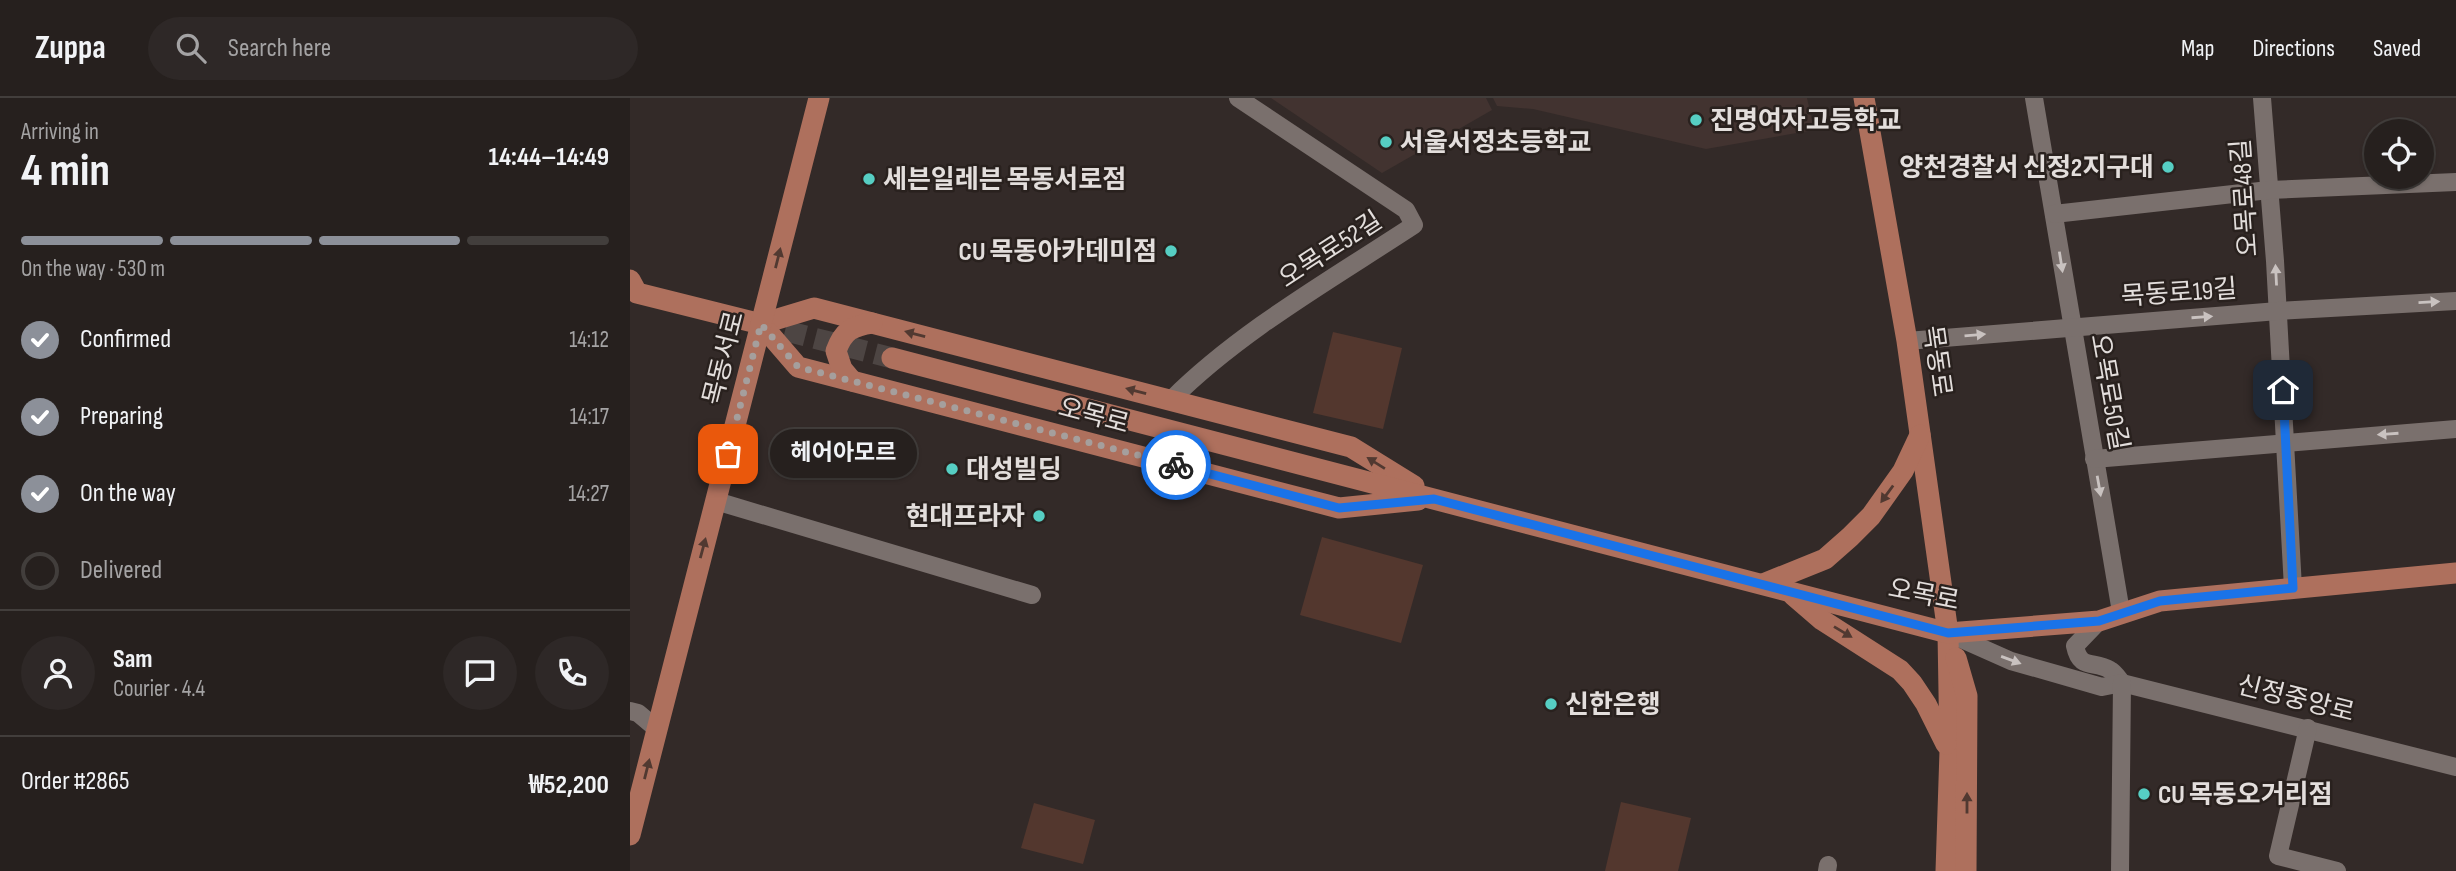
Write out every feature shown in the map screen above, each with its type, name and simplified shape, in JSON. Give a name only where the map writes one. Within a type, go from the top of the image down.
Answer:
[{"type":"main road","name":"목동서로","points":[[630,835],[819,98]]},
{"type":"main road","name":"목동로","points":[[1864,98],[1907,341],[1948,633],[1950,751],[1946,871]]},
{"type":"main road","points":[[632,290],[761,324]]},
{"type":"main road","name":"오목로","points":[[814,307],[1351,447],[1434,499],[1339,508],[798,367],[761,324],[814,307]]},
{"type":"main road","points":[[852,381],[838,362],[836,351],[841,338],[856,326],[874,323]]},
{"type":"main road","name":"오목로","points":[[892,358],[1948,633],[2099,621],[2160,601],[2456,573]]},
{"type":"main road","points":[[1763,584],[1825,559],[1850,537],[1871,516],[1903,471],[1920,435]]},
{"type":"main road","points":[[1788,591],[1822,620],[1900,670],[1926,704],[1950,751]]},
{"type":"main road","name":"목동로","points":[[1948,633],[1967,696],[1966,871]]},
{"type":"street","name":"오목로52길","points":[[1171,400],[1202,369],[1413,225],[1406,210],[1238,98]]},
{"type":"street","name":"오목로50길","points":[[2034,98],[2121,612]]},
{"type":"street","name":"오목로48길","points":[[2262,98],[2278,312],[2293,588]]},
{"type":"street","points":[[2053,214],[2270,190],[2456,182]]},
{"type":"street","name":"목동로19길","points":[[1907,341],[2456,301]]},
{"type":"street","points":[[2095,459],[2456,429]]},
{"type":"street","points":[[716,501],[1032,596]]},
{"type":"street","name":"신정중앙로","points":[[2099,621],[2075,646],[2077,656],[2083,662],[2110,670],[2122,682]]},
{"type":"street","name":"신정중앙로","points":[[1948,633],[2024,665],[2102,687],[2122,682],[2456,766]]},
{"type":"street","points":[[2120,871],[2122,682]]},
{"type":"street","points":[[630,711],[638,713],[657,729]]},
{"type":"street","points":[[2308,728],[2278,856],[2337,871]]},
{"type":"shaded area","name":"서울서정초등학교","points":[[1271,98],[1486,98],[1492,110],[1382,173]]},
{"type":"shaded area","name":"진명여자고등학교","points":[[1493,98],[1807,98],[1814,130],[1706,149],[1533,109],[1497,106]]},
{"type":"shaded area","points":[[1333,332],[1402,348],[1383,429],[1313,413]]},
{"type":"shaded area","points":[[1322,537],[1423,565],[1401,643],[1300,615]]},
{"type":"shaded area","points":[[1621,802],[1691,818],[1678,871],[1605,871]]},
{"type":"shaded area","points":[[1034,803],[1095,820],[1083,864],[1021,848]]},
{"type":"tunnel","points":[[755,323],[892,358]]},
{"type":"way so far","points":[[728,454],[761,324],[798,367],[1176,465]]},
{"type":"place","name":"진명여자고등학교","points":[[1696,120]]},
{"type":"place","name":"서울서정초등학교","points":[[1386,142]]},
{"type":"place","name":"양천경찰서 신정2지구대","points":[[2168,167]]},
{"type":"place","name":"세븐일레븐 목동서로점","points":[[869,179]]},
{"type":"place","name":"CU 목동아카데미점","points":[[1171,251]]},
{"type":"place","name":"헤어아모르","points":[[728,454]]},
{"type":"place","name":"대성빌딩","points":[[952,469]]},
{"type":"place","name":"현대프라자","points":[[1039,516]]},
{"type":"place","name":"신한은행","points":[[1551,704]]},
{"type":"place","name":"CU 목동오거리점","points":[[2144,794]]},
{"type":"route","points":[[1176,465],[1339,508],[1434,499],[1948,633],[2099,621],[2160,601],[2293,588],[2283,390]]}]
